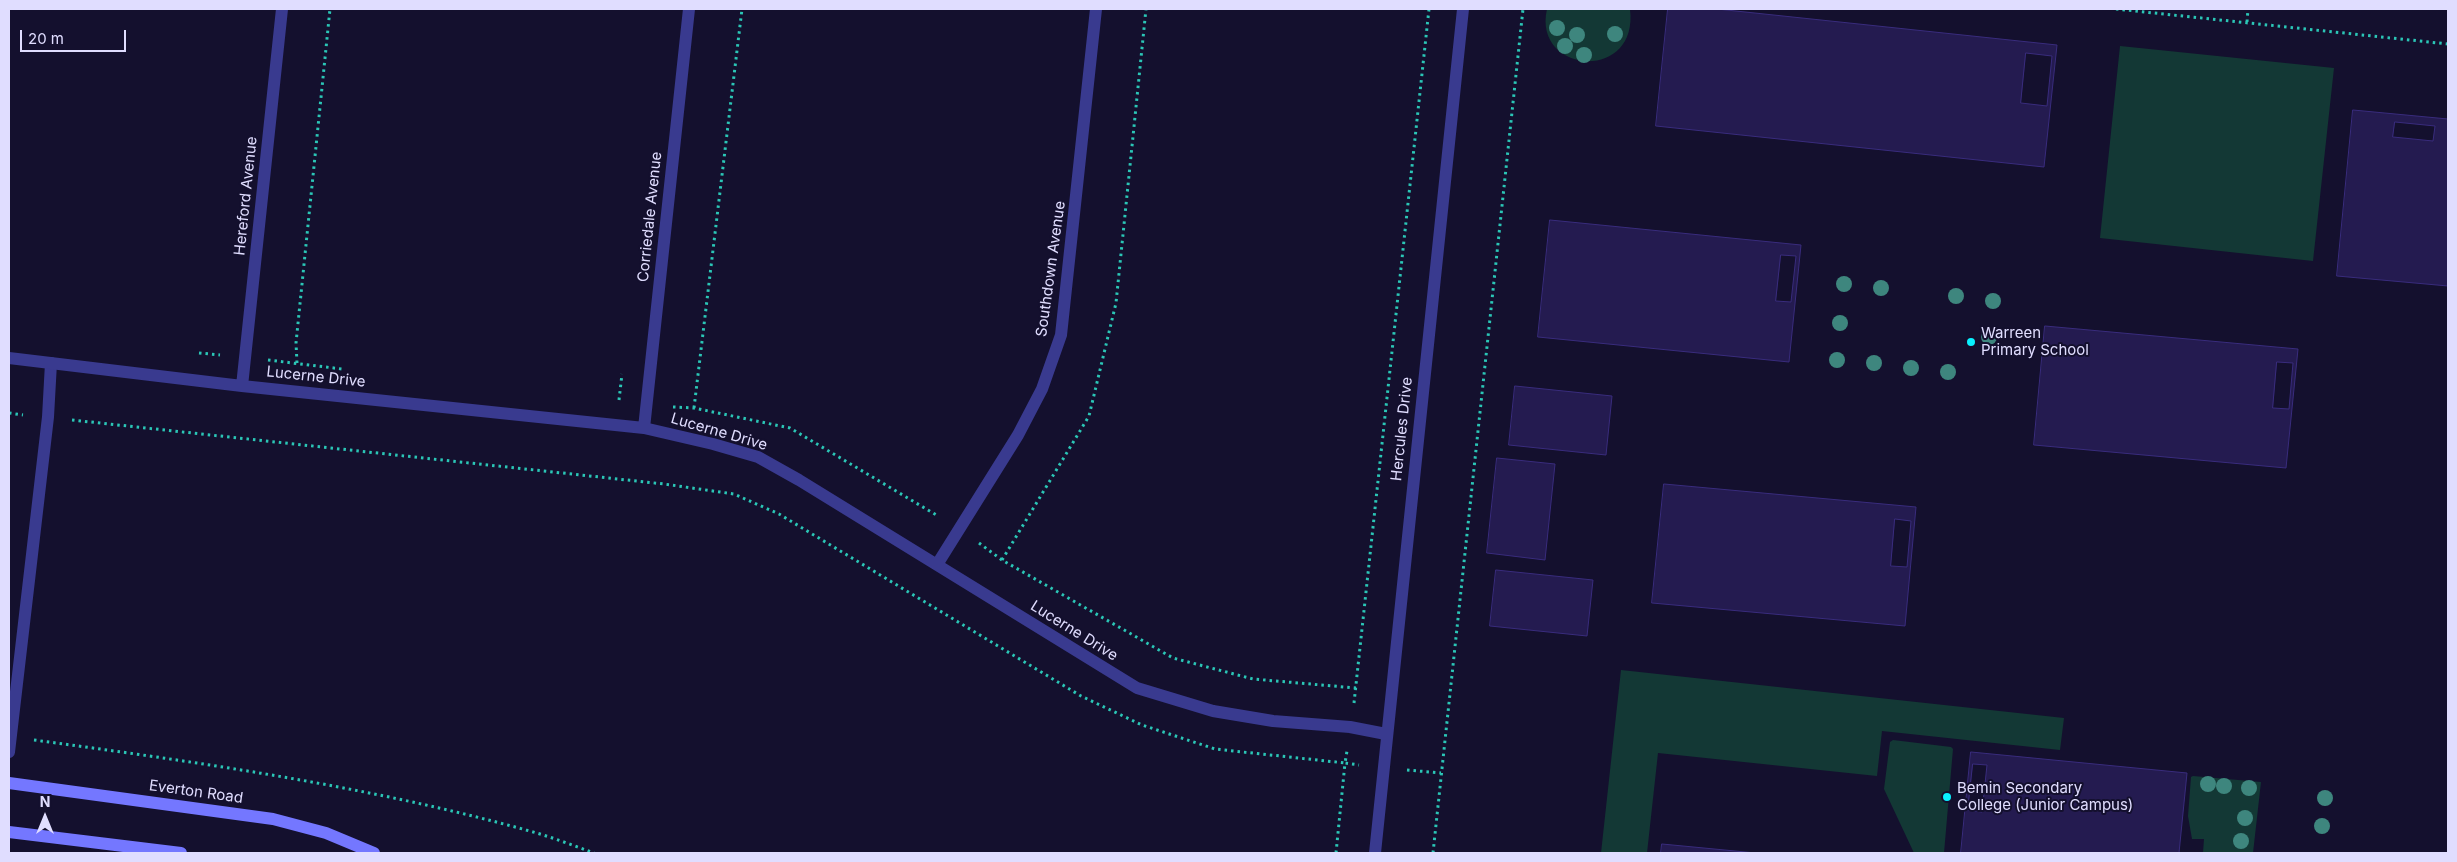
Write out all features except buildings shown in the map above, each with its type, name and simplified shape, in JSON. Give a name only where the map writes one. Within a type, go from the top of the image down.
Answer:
[{"type":"street","name":"Hereford Avenue","points":[[242,386],[282,9]]},
{"type":"street","name":"Corriedale Avenue","points":[[644,428],[689,9]]},
{"type":"street","name":"Southdown Avenue","points":[[938,563],[1018,435],[1042,389],[1061,335],[1096,9]]},
{"type":"street","name":"Hercules Drive","points":[[1375,853],[1463,9]]},
{"type":"street","name":"Lucerne Drive","points":[[9,358],[242,386],[644,428],[713,444],[758,457],[799,480],[938,563],[1071,649],[1137,688],[1214,711],[1273,721],[1350,727],[1386,734]]},
{"type":"street","points":[[9,752],[48,417],[51,363]]},
{"type":"street","name":"Everton Road","points":[[9,783],[273,819],[326,833],[374,853]]},
{"type":"street","points":[[9,832],[181,853]]},
{"type":"path","points":[[297,363],[296,343],[330,9]]},
{"type":"path","points":[[694,408],[742,9]]},
{"type":"path","points":[[1002,560],[1088,416],[1116,303],[1146,9]]},
{"type":"path","points":[[9,413],[664,484],[734,494],[779,514],[1081,696],[1142,725],[1215,748],[1345,763],[1356,688],[1430,9]]},
{"type":"path","points":[[1433,853],[1523,9]]},
{"type":"path","points":[[2116,9],[2448,44]]},
{"type":"path","points":[[2247,22],[2248,9]]},
{"type":"path","points":[[190,352],[346,369]]},
{"type":"path","points":[[646,406],[694,408],[790,428],[959,529],[1002,560],[1173,658],[1253,679],[1356,688]]},
{"type":"path","points":[[10,737],[261,774],[392,799],[527,830],[594,853]]},
{"type":"green space","points":[[1547,9],[1630,9],[1628,33],[1619,49],[1604,59],[1586,61],[1569,57],[1555,47],[1547,31]]},
{"type":"green space","points":[[2120,46],[2334,68],[2313,261],[2100,238]]},
{"type":"green space","points":[[1621,670],[2064,718],[2060,750],[1882,731],[1877,776],[1658,753],[1647,853],[1601,853]]},
{"type":"green space","points":[[1893,740],[1951,747],[1953,749],[1944,853],[1914,853],[1884,789],[1890,742]]},
{"type":"green space","points":[[2191,777],[2261,782],[2253,853],[2203,853],[2204,839],[2192,839],[2188,816]]},
{"type":"place","name":"Warreen Primary School","points":[[1971,342]]},
{"type":"place","name":"Bemin Secondary College (Junior Campus)","points":[[1947,797]]}]
